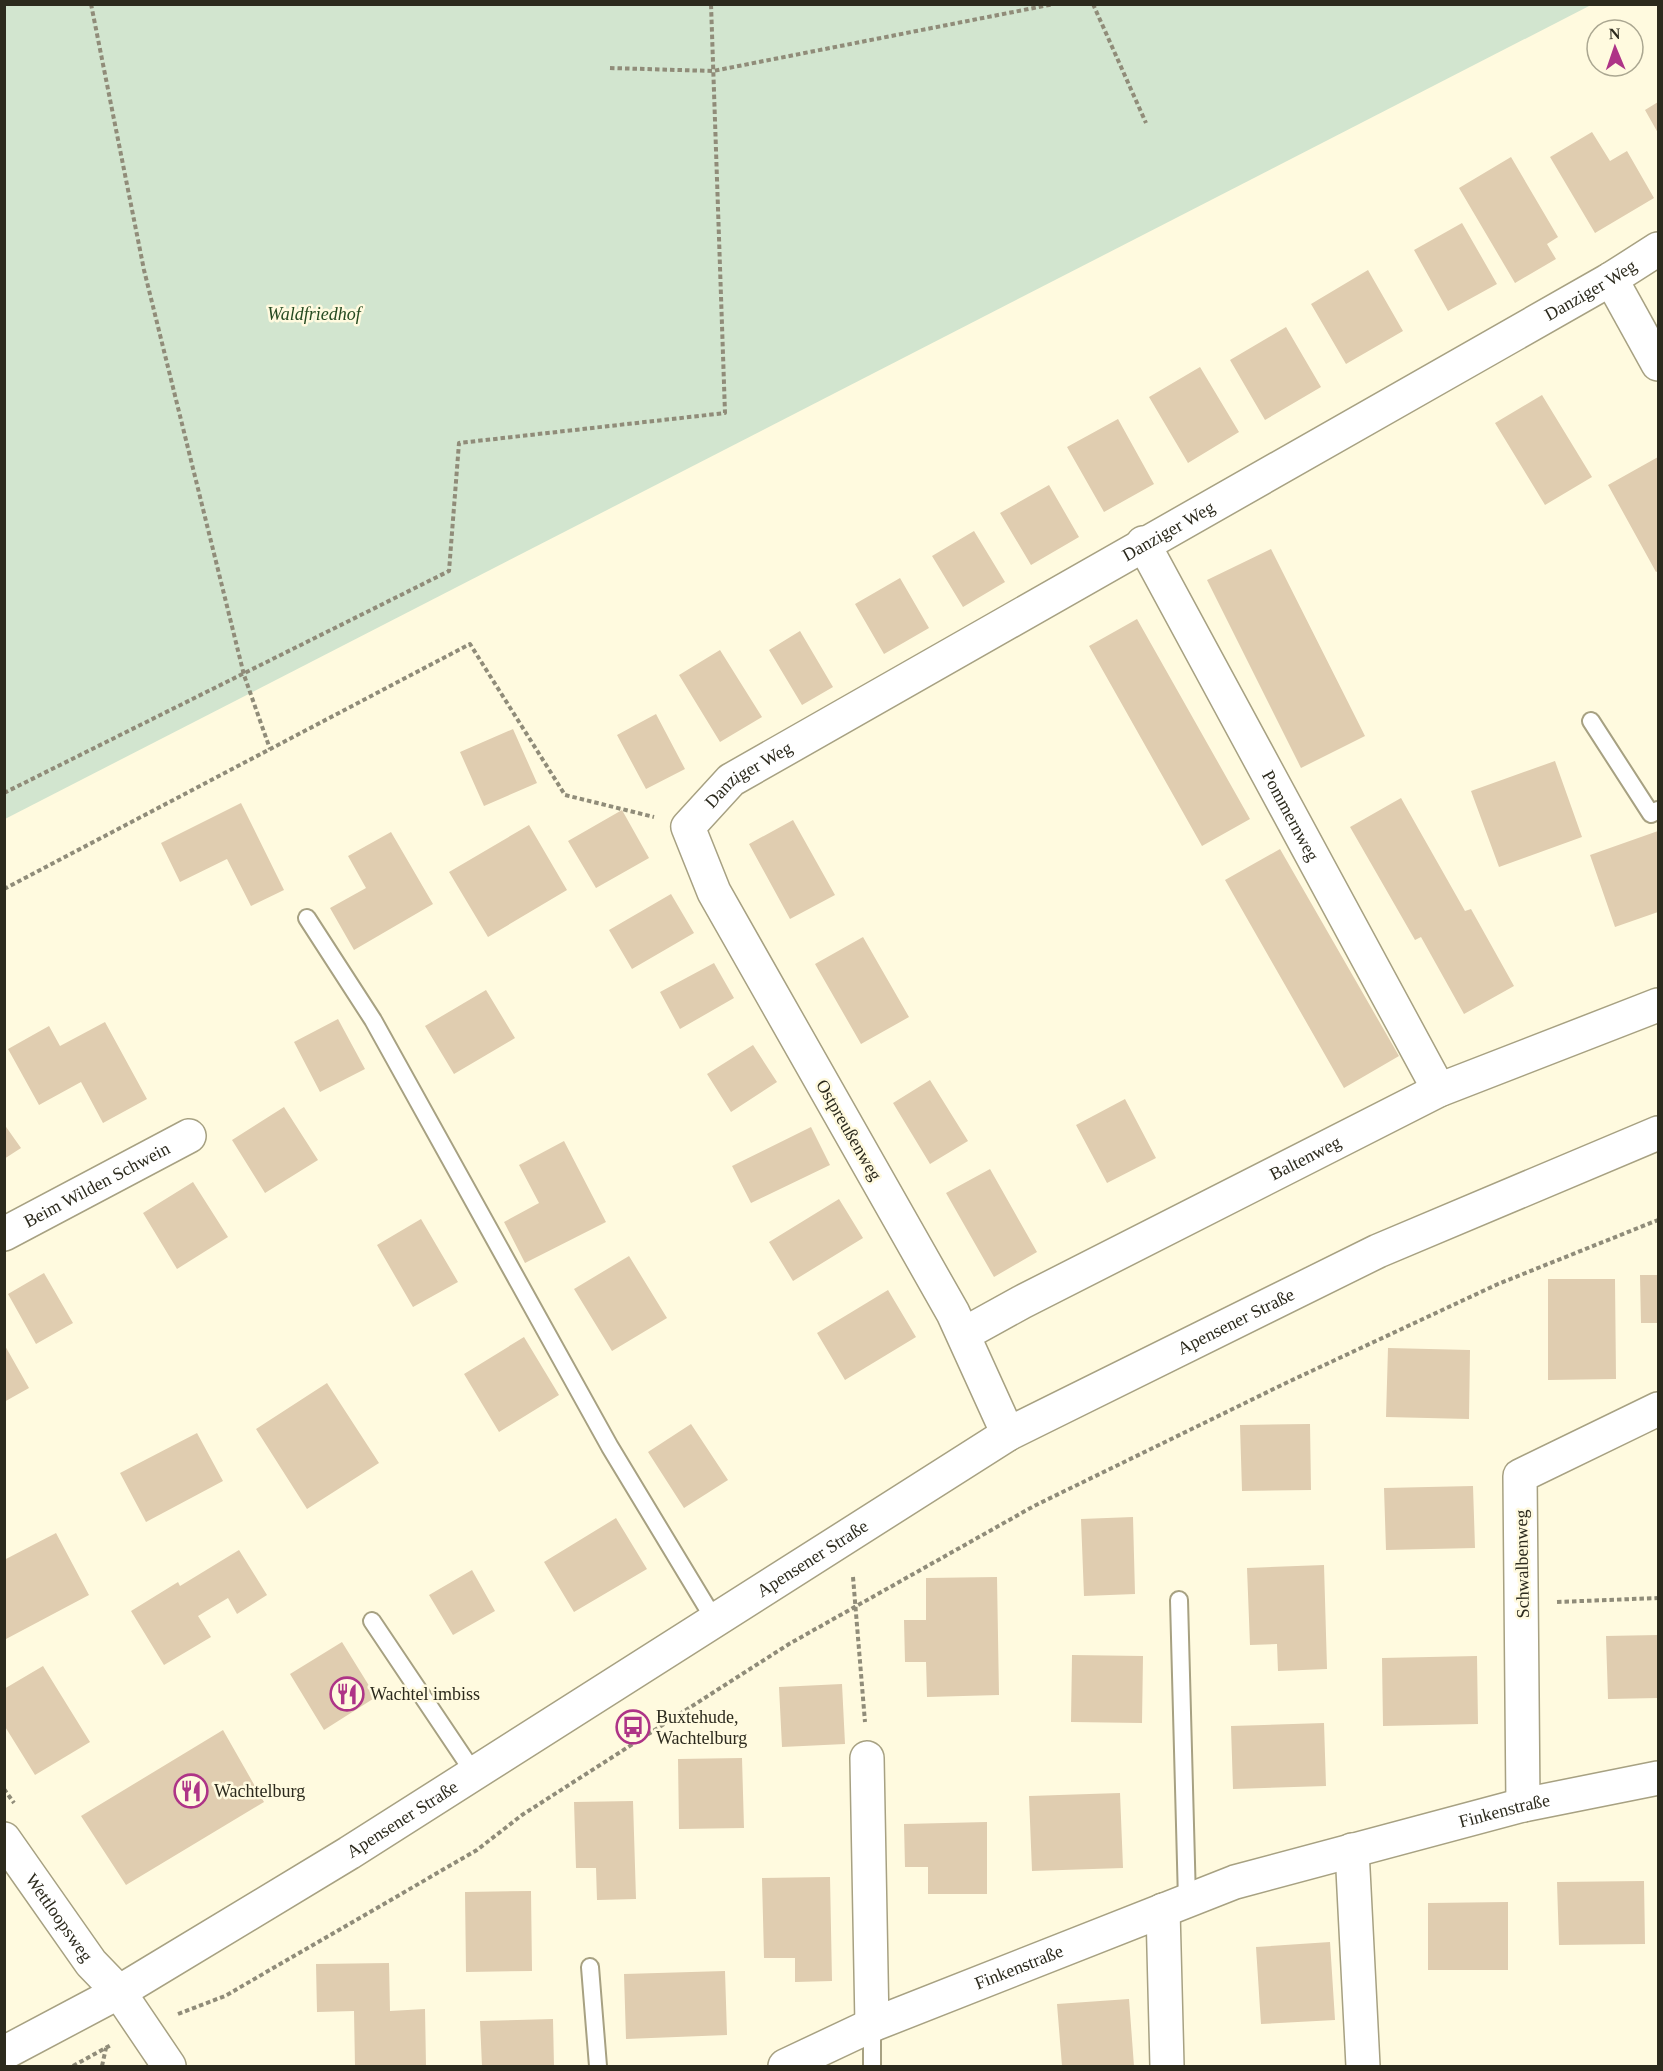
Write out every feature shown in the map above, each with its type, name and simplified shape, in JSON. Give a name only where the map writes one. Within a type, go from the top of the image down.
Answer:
[{"type":"street","name":"Danziger Weg","points":[[688,827],[731,780],[1143,543],[1611,279],[1659,249]]},
{"type":"street","points":[[1611,279],[1659,364]]},
{"type":"street","name":"Pommernweg","points":[[1143,543],[1439,1090]]},
{"type":"street","name":"Ostpreußenweg","points":[[688,827],[714,892],[964,1334],[1008,1434]]},
{"type":"street","name":"Baltenweg","points":[[964,1334],[1022,1302],[1439,1090],[1659,1005]]},
{"type":"street","name":"Apensener Straße","points":[[4,2054],[119,1992],[349,1853],[1008,1434],[1378,1251],[1659,1133]]},
{"type":"street","name":"Beim Wilden Schwein","points":[[4,1234],[189,1136]]},
{"type":"street","name":"Schwalbenweg","points":[[1523,1805],[1523,1603],[1520,1476],[1659,1409]]},
{"type":"street","points":[[867,1758],[873,2025]]},
{"type":"street","name":"Finkenstraße","points":[[785,2067],[873,2025],[1235,1882],[1523,1805],[1659,1778]]},
{"type":"street","name":"Wettloopsweg","points":[[4,1839],[91,1963],[119,1992],[169,2067]]},
{"type":"street","points":[[1352,1850],[1363,2067]]},
{"type":"street","points":[[1167,2067],[1175,1905]]},
{"type":"lane","points":[[1591,721],[1651,814],[1659,810]]},
{"type":"lane","points":[[307,918],[373,1020],[610,1447],[714,1619]]},
{"type":"lane","points":[[1175,1905],[1179,1600]]},
{"type":"lane","points":[[372,1621],[474,1773]]},
{"type":"lane","points":[[590,1967],[598,2067]]},
{"type":"lane","points":[[872,2067],[873,2025]]},
{"type":"path","points":[[91,4],[144,270],[244,675],[270,749]]},
{"type":"path","points":[[4,793],[449,571],[459,442],[725,414],[711,4]]},
{"type":"path","points":[[610,68],[713,70],[1054,4]]},
{"type":"path","points":[[1093,4],[1146,123]]},
{"type":"path","points":[[4,889],[470,644],[564,795],[688,827]]},
{"type":"path","points":[[225,1996],[477,1850],[522,1815],[789,1644],[1034,1506],[1288,1382],[1498,1284],[1659,1220]]},
{"type":"path","points":[[849,1534],[867,1758]]},
{"type":"path","points":[[1523,1603],[1659,1598]]},
{"type":"path","points":[[102,2067],[106,2048]]},
{"type":"green space","name":"Waldfriedhof","points":[[5,4],[1591,4],[1591,5],[5,819]]},
{"type":"building","points":[[1658,102],[1658,133],[1645,110]]},
{"type":"building","points":[[1592,132],[1610,161],[1627,151],[1654,198],[1595,233],[1550,157]]},
{"type":"building","points":[[1511,157],[1558,237],[1547,244],[1556,259],[1515,283],[1459,188]]},
{"type":"building","points":[[1462,223],[1497,284],[1448,311],[1414,250]]},
{"type":"building","points":[[1368,270],[1403,331],[1346,364],[1311,304]]},
{"type":"building","points":[[1286,327],[1321,387],[1265,420],[1230,360]]},
{"type":"building","points":[[1200,367],[1239,432],[1188,463],[1149,397]]},
{"type":"building","points":[[1542,395],[1592,477],[1545,505],[1495,423]]},
{"type":"building","points":[[1118,419],[1154,484],[1104,512],[1067,447]]},
{"type":"building","points":[[1658,457],[1658,571],[1656,572],[1608,485]]},
{"type":"building","points":[[1049,485],[1079,537],[1031,565],[1000,513]]},
{"type":"building","points":[[974,531],[1005,582],[963,607],[932,556]]},
{"type":"building","points":[[1271,549],[1365,736],[1301,768],[1207,580]]},
{"type":"building","points":[[900,578],[929,628],[884,654],[855,604]]},
{"type":"building","points":[[1137,619],[1250,819],[1202,846],[1089,646]]},
{"type":"building","points":[[800,631],[833,687],[802,705],[769,650]]},
{"type":"building","points":[[720,650],[762,717],[720,742],[679,675]]},
{"type":"building","points":[[656,714],[685,769],[646,789],[617,735]]},
{"type":"building","points":[[513,729],[537,783],[484,806],[460,752]]},
{"type":"building","points":[[1555,761],[1582,837],[1499,867],[1471,791]]},
{"type":"building","points":[[1401,798],[1465,911],[1471,909],[1514,986],[1464,1014],[1421,937],[1415,940],[1350,827]]},
{"type":"building","points":[[241,803],[284,890],[251,906],[227,859],[180,882],[161,843]]},
{"type":"building","points":[[622,810],[649,858],[596,888],[568,841]]},
{"type":"building","points":[[793,820],[835,895],[790,919],[749,844]]},
{"type":"building","points":[[529,825],[567,890],[488,937],[449,872]]},
{"type":"building","points":[[1658,831],[1658,912],[1615,927],[1590,855]]},
{"type":"building","points":[[391,832],[433,904],[354,950],[330,908],[366,888],[348,856]]},
{"type":"building","points":[[1280,849],[1399,1056],[1344,1088],[1225,880]]},
{"type":"building","points":[[671,894],[694,933],[632,969],[609,930]]},
{"type":"building","points":[[863,937],[909,1017],[861,1044],[815,964]]},
{"type":"building","points":[[714,963],[734,998],[680,1029],[660,992]]},
{"type":"building","points":[[486,990],[515,1038],[454,1074],[425,1026]]},
{"type":"building","points":[[338,1019],[365,1069],[320,1092],[294,1042]]},
{"type":"building","points":[[105,1022],[147,1099],[103,1123],[81,1082],[39,1105],[8,1049],[49,1026],[60,1046]]},
{"type":"building","points":[[753,1045],[777,1082],[731,1112],[707,1074]]},
{"type":"building","points":[[930,1080],[968,1141],[930,1164],[893,1103]]},
{"type":"building","points":[[1125,1099],[1156,1158],[1107,1183],[1076,1125]]},
{"type":"building","points":[[284,1107],[318,1160],[265,1193],[232,1140]]},
{"type":"building","points":[[4,1124],[21,1148],[4,1159]]},
{"type":"building","points":[[811,1127],[830,1165],[751,1203],[732,1166]]},
{"type":"building","points":[[564,1141],[606,1222],[525,1263],[504,1222],[539,1203],[519,1165]]},
{"type":"building","points":[[990,1169],[1037,1252],[994,1277],[946,1193]]},
{"type":"building","points":[[193,1182],[228,1237],[177,1269],[143,1213]]},
{"type":"building","points":[[839,1199],[863,1238],[793,1281],[769,1242]]},
{"type":"building","points":[[421,1219],[458,1282],[413,1307],[377,1245]]},
{"type":"building","points":[[629,1256],[667,1318],[612,1351],[574,1289]]},
{"type":"building","points":[[44,1273],[73,1323],[36,1344],[8,1294]]},
{"type":"building","points":[[1640,1275],[1658,1275],[1658,1323],[1641,1323]]},
{"type":"building","points":[[1548,1279],[1615,1279],[1616,1379],[1548,1380]]},
{"type":"building","points":[[888,1290],[916,1337],[845,1380],[817,1333]]},
{"type":"building","points":[[524,1337],[559,1395],[499,1432],[464,1374]]},
{"type":"building","points":[[4,1344],[29,1388],[4,1402]]},
{"type":"building","points":[[1388,1348],[1470,1350],[1469,1419],[1386,1417]]},
{"type":"building","points":[[327,1383],[379,1463],[307,1509],[256,1429]]},
{"type":"building","points":[[691,1424],[728,1480],[684,1508],[648,1452]]},
{"type":"building","points":[[1310,1424],[1311,1490],[1242,1491],[1240,1425]]},
{"type":"building","points":[[197,1433],[223,1481],[146,1522],[120,1473]]},
{"type":"building","points":[[1473,1486],[1475,1548],[1386,1550],[1384,1488]]},
{"type":"building","points":[[1133,1517],[1135,1594],[1084,1596],[1081,1519]]},
{"type":"building","points":[[616,1518],[647,1569],[574,1612],[544,1562]]},
{"type":"building","points":[[56,1533],[89,1595],[6,1639],[4,1560]]},
{"type":"building","points":[[239,1550],[267,1595],[237,1614],[228,1598],[198,1616],[211,1637],[164,1665],[131,1611],[178,1582],[180,1586]]},
{"type":"building","points":[[1324,1565],[1327,1669],[1278,1671],[1277,1644],[1250,1645],[1247,1568]]},
{"type":"building","points":[[472,1570],[495,1611],[453,1635],[429,1595]]},
{"type":"building","points":[[997,1577],[999,1695],[927,1697],[926,1662],[905,1662],[904,1620],[926,1620],[926,1578]]},
{"type":"building","points":[[1658,1635],[1658,1698],[1608,1699],[1606,1636]]},
{"type":"building","points":[[342,1642],[376,1697],[324,1730],[290,1674]]},
{"type":"building","points":[[1072,1655],[1143,1656],[1142,1723],[1071,1722]]},
{"type":"building","points":[[1477,1656],[1478,1724],[1383,1726],[1382,1658]]},
{"type":"building","points":[[43,1666],[90,1742],[35,1775],[4,1725],[4,1689]]},
{"type":"building","points":[[842,1684],[845,1744],[782,1747],[779,1687]]},
{"type":"building","points":[[1324,1723],[1326,1786],[1233,1789],[1231,1726]]},
{"type":"building","points":[[223,1730],[264,1802],[126,1885],[81,1816]]},
{"type":"building","points":[[742,1758],[744,1828],[679,1829],[678,1759]]},
{"type":"building","points":[[1120,1793],[1123,1868],[1032,1871],[1029,1796]]},
{"type":"building","points":[[633,1801],[636,1899],[597,1900],[596,1868],[576,1868],[574,1802]]},
{"type":"building","points":[[987,1822],[987,1894],[928,1894],[928,1867],[905,1867],[904,1824]]},
{"type":"building","points":[[830,1877],[832,1981],[795,1982],[795,1958],[764,1958],[762,1878]]},
{"type":"building","points":[[1644,1881],[1645,1944],[1559,1945],[1557,1882]]},
{"type":"building","points":[[531,1891],[532,1971],[466,1972],[465,1892]]},
{"type":"building","points":[[1508,1902],[1508,1970],[1428,1970],[1428,1903]]},
{"type":"building","points":[[1330,1942],[1335,2020],[1261,2024],[1256,1947]]},
{"type":"building","points":[[389,1963],[390,2011],[425,2009],[426,2066],[355,2066],[354,2011],[317,2012],[316,1964]]},
{"type":"building","points":[[725,1971],[727,2035],[626,2039],[624,1974]]},
{"type":"building","points":[[1129,1999],[1134,2066],[1062,2066],[1057,2004]]},
{"type":"building","points":[[553,2019],[554,2066],[482,2066],[480,2021]]},
{"type":"place","name":"Wachtel imbiss","points":[[347,1694]]},
{"type":"place","name":"Buxtehude, Wachtelburg","points":[[633,1727]]},
{"type":"place","name":"Wachtelburg","points":[[191,1791]]}]
